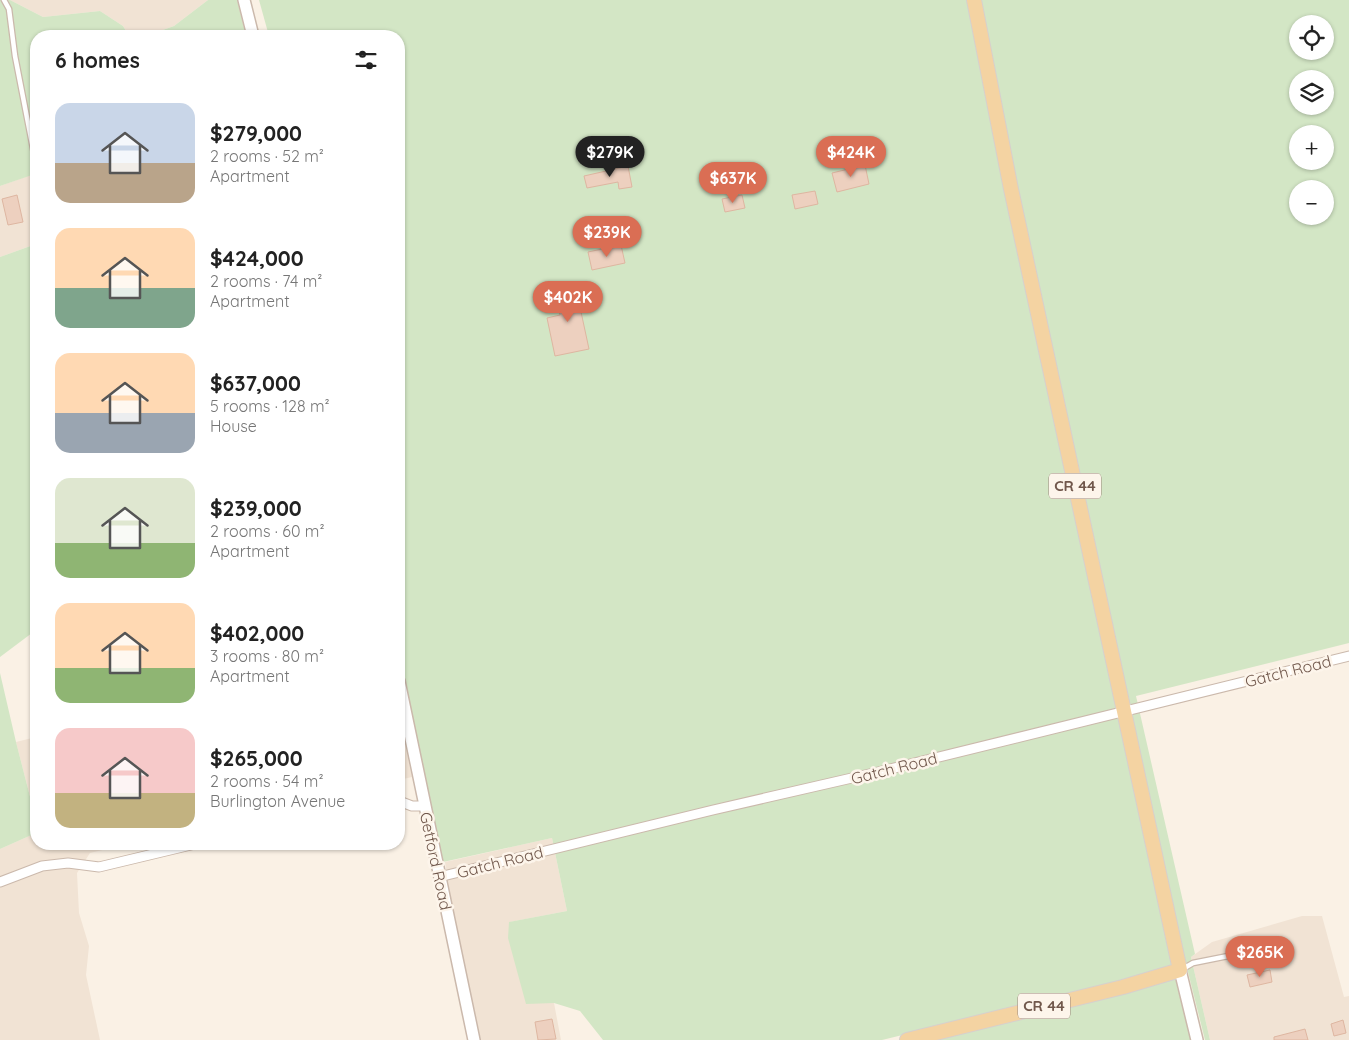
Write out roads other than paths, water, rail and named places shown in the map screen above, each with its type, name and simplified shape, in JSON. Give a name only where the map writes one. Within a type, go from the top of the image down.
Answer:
[{"type":"main road","name":"CR 44","points":[[907,1040],[1123,987],[1180,970],[1011,189],[974,0]]},
{"type":"street","points":[[244,0],[252,30]]},
{"type":"street","name":"Gatch Road","points":[[439,877],[878,772],[1349,656]]},
{"type":"street","name":"Getford Road","points":[[405,711],[474,1040]]},
{"type":"street","points":[[405,803],[412,806],[424,806]]},
{"type":"street","points":[[0,882],[42,866],[68,863],[100,867],[170,850]]},
{"type":"street","points":[[1180,970],[1197,1040]]},
{"type":"lane","points":[[4,0],[9,9],[15,56],[30,133]]},
{"type":"lane","points":[[1180,970],[1193,963],[1273,946]]}]
